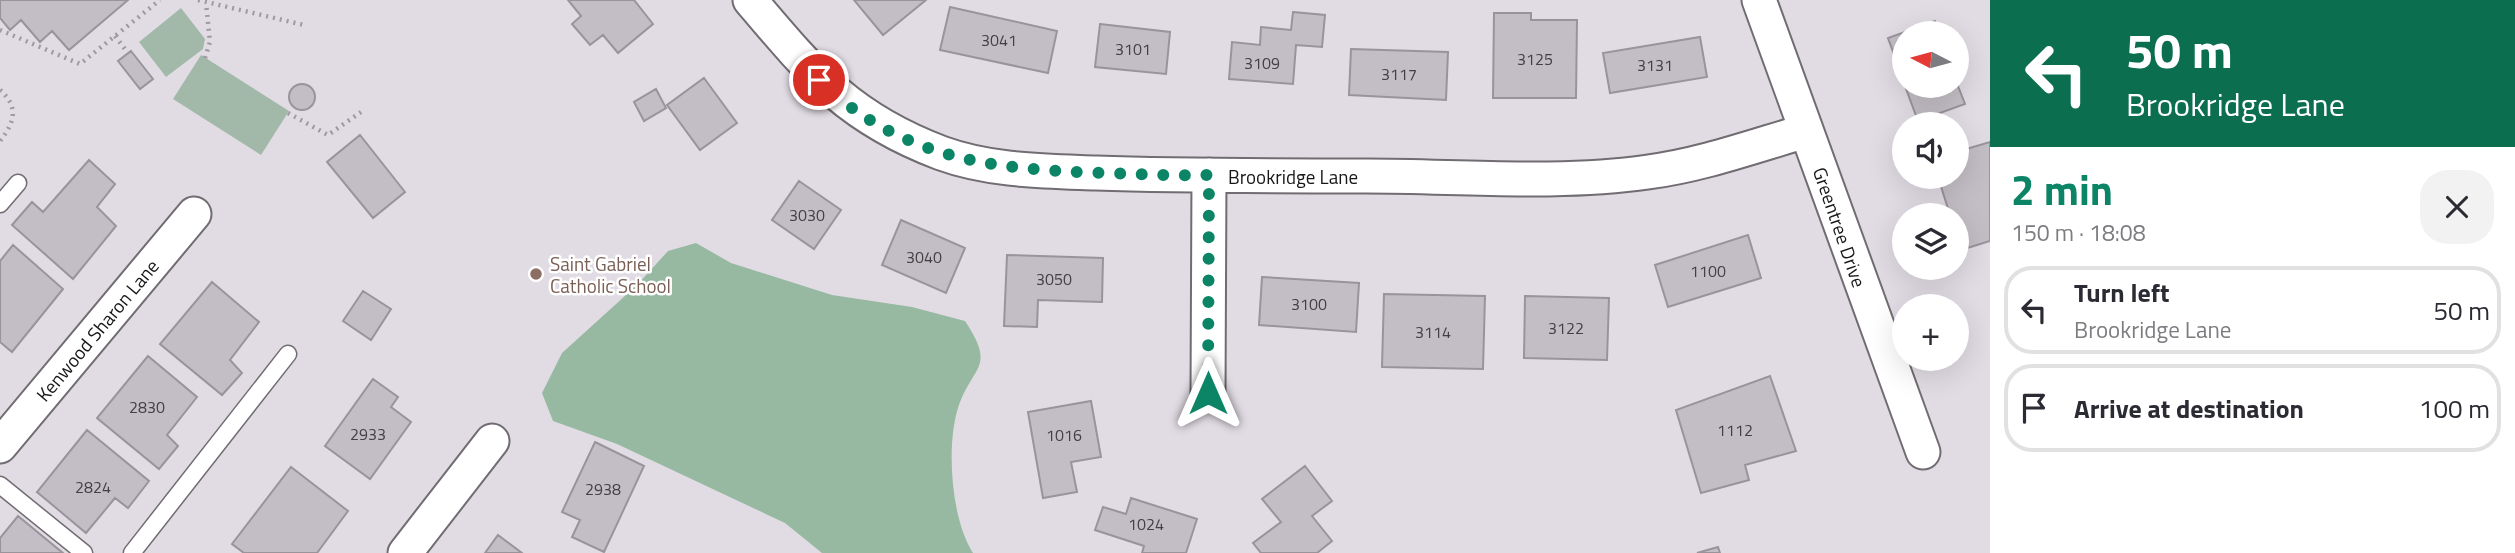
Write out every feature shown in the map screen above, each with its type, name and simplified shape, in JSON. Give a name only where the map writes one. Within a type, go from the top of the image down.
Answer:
[{"type":"street","name":"Brookridge Lane","points":[[750,0],[804,65],[831,91],[898,135],[941,153],[1020,170],[1209,175],[1596,177],[1685,166],[1806,131]]},
{"type":"street","name":"Greentree Drive","points":[[1759,0],[1923,452]]},
{"type":"street","points":[[1208,393],[1209,175]]},
{"type":"street","name":"Kenwood Sharon Lane","points":[[0,446],[194,214]]},
{"type":"street","points":[[405,553],[492,441]]},
{"type":"lane","points":[[0,204],[18,183]]},
{"type":"lane","points":[[132,553],[288,354]]},
{"type":"lane","points":[[0,485],[84,553]]},
{"type":"path","points":[[0,30],[80,64],[160,0]]},
{"type":"path","points":[[205,58],[210,42],[202,1],[304,25]]},
{"type":"path","points":[[115,36],[128,53]]},
{"type":"path","points":[[0,90],[9,98],[15,115],[0,141]]},
{"type":"path","points":[[288,113],[328,135],[361,112]]},
{"type":"green space","points":[[181,8],[205,39],[203,49],[166,77],[139,42]]},
{"type":"green space","points":[[201,55],[289,111],[261,155],[173,99]]},
{"type":"green space","points":[[696,243],[731,263],[832,295],[912,307],[965,321],[981,358],[958,408],[952,442],[952,462],[955,502],[973,553],[822,553],[785,523],[617,444],[553,421],[542,393],[562,353],[637,285],[668,251]]},
{"type":"building","points":[[0,0],[128,0],[69,50],[52,31],[40,42],[21,20],[10,30],[0,18]]},
{"type":"building","points":[[568,0],[634,0],[653,24],[618,53],[603,35],[590,45],[572,24],[581,16]]},
{"type":"building","points":[[854,0],[926,0],[883,35]]},
{"type":"building","points":[[950,7],[1057,31],[1048,73],[940,50]]},
{"type":"building","points":[[1293,12],[1325,15],[1322,47],[1296,45],[1293,84],[1229,79],[1232,42],[1260,45],[1261,27],[1291,30]]},
{"type":"building","points":[[1494,13],[1531,13],[1531,20],[1577,20],[1576,98],[1493,98]]},
{"type":"building","points":[[1100,24],[1170,32],[1166,74],[1095,67]]},
{"type":"building","points":[[1700,37],[1707,77],[1610,93],[1603,53]]},
{"type":"building","points":[[1351,49],[1448,52],[1446,100],[1349,95]]},
{"type":"building","points":[[131,51],[153,79],[140,89],[118,61]]},
{"type":"building","points":[[704,78],[737,123],[700,150],[667,105]]},
{"type":"building","points":[[302,84],[311,88],[315,97],[311,106],[302,110],[293,106],[289,97],[293,88]]},
{"type":"building","points":[[656,89],[666,108],[644,121],[634,102]]},
{"type":"building","points":[[1909,98],[1963,98],[1965,104],[1943,112],[1915,112]]},
{"type":"building","points":[[360,135],[405,192],[373,218],[327,162]]},
{"type":"building","points":[[1990,142],[1990,241],[1969,248],[1969,203],[1946,203],[1942,189],[1969,189],[1969,148]]},
{"type":"building","points":[[89,160],[115,184],[97,207],[116,226],[73,279],[12,225],[32,202],[43,212]]},
{"type":"building","points":[[799,181],[841,210],[814,249],[772,220]]},
{"type":"building","points":[[901,220],[965,248],[946,293],[882,265]]},
{"type":"building","points":[[1748,235],[1761,278],[1668,307],[1655,265]]},
{"type":"building","points":[[13,245],[63,289],[12,352],[0,342],[0,261]]},
{"type":"building","points":[[1007,255],[1103,258],[1102,302],[1038,300],[1037,327],[1004,326]]},
{"type":"building","points":[[1262,277],[1359,283],[1356,332],[1259,325]]},
{"type":"building","points":[[212,282],[259,322],[230,360],[242,373],[222,395],[160,344]]},
{"type":"building","points":[[363,291],[391,309],[371,340],[343,321]]},
{"type":"building","points":[[1384,294],[1485,296],[1483,369],[1382,367]]},
{"type":"building","points":[[1525,296],[1609,298],[1607,360],[1524,358]]},
{"type":"building","points":[[148,356],[197,397],[167,435],[178,446],[159,469],[97,418]]},
{"type":"building","points":[[1770,376],[1796,451],[1745,465],[1749,480],[1701,493],[1676,410]]},
{"type":"building","points":[[373,379],[398,397],[391,407],[411,422],[370,479],[325,446]]},
{"type":"building","points":[[1091,401],[1101,457],[1071,462],[1077,492],[1043,498],[1028,412]]},
{"type":"building","points":[[87,430],[149,481],[128,508],[115,498],[86,533],[37,492]]},
{"type":"building","points":[[595,442],[644,466],[604,552],[572,537],[580,520],[562,512]]},
{"type":"building","points":[[1305,466],[1332,501],[1312,516],[1332,541],[1317,553],[1261,553],[1253,543],[1281,522],[1262,499]]},
{"type":"building","points":[[291,467],[348,511],[317,553],[244,553],[232,544]]},
{"type":"building","points":[[1131,498],[1197,519],[1186,553],[1142,553],[1144,546],[1095,530],[1103,507],[1126,514]]},
{"type":"building","points":[[18,516],[63,553],[0,553],[0,538]]},
{"type":"building","points":[[498,535],[522,553],[485,553]]},
{"type":"building","points":[[1718,547],[1720,553],[1697,553]]},
{"type":"place","name":"Saint Gabriel Catholic School","points":[[536,274]]},
{"type":"route","points":[[819,80],[865,115],[898,135],[966,161],[1020,170],[1166,176],[1209,175],[1208,393]]}]
